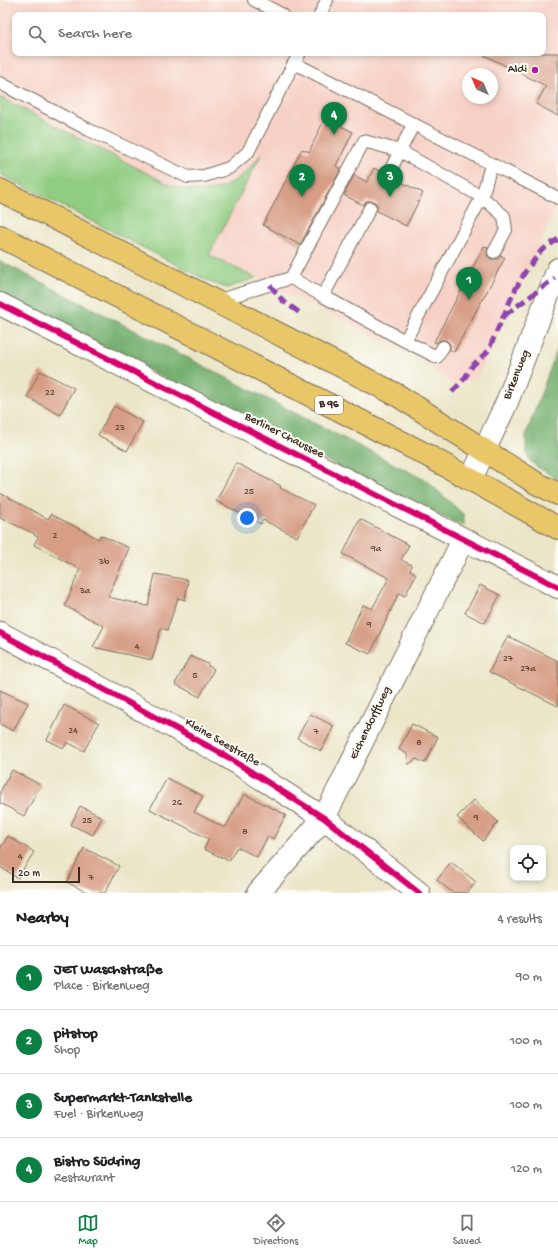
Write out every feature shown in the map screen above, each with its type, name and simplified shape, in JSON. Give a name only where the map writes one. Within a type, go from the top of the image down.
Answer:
[{"type":"main road","points":[[0,190],[397,396],[558,494]]},
{"type":"main road","name":"B 96","points":[[0,236],[471,479],[532,515],[558,528]]},
{"type":"street","name":"Birkenweg","points":[[471,479],[507,402],[558,269]]},
{"type":"street","name":"Berliner Chaussee","points":[[0,304],[558,587]]},
{"type":"street","name":"Eichendorffweg","points":[[258,893],[324,818],[463,540]]},
{"type":"street","name":"Kleine Seestraße","points":[[0,633],[226,756],[324,818],[418,893]]},
{"type":"lane","points":[[254,0],[277,12]]},
{"type":"lane","points":[[321,12],[327,0]]},
{"type":"lane","points":[[0,83],[96,133],[188,177],[204,176],[229,168],[248,152],[297,58],[413,125],[558,198]]},
{"type":"lane","points":[[388,175],[413,125]]},
{"type":"lane","points":[[216,301],[291,278],[364,141],[400,151],[482,197],[504,216],[506,230],[494,252]]},
{"type":"lane","points":[[405,341],[482,197],[491,165]]},
{"type":"lane","points":[[323,296],[370,208]]},
{"type":"lane","points":[[291,278],[437,357],[443,347]]},
{"type":"shaded area","points":[[0,0],[558,0],[558,203],[552,219],[477,377],[453,385],[423,359],[209,256],[0,112]]},
{"type":"green space","points":[[0,97],[170,185],[186,189],[197,191],[220,188],[236,180],[262,153],[209,255],[256,278],[227,288],[212,283],[0,174]]},
{"type":"green space","points":[[0,261],[427,481],[463,514],[464,526],[410,503],[0,294]]},
{"type":"green space","points":[[558,347],[558,479],[537,467],[530,461],[526,452],[526,435]]},
{"type":"building","points":[[546,53],[558,53],[558,116],[536,104],[546,86],[486,56],[546,56]]},
{"type":"building","points":[[325,118],[353,132],[336,166],[341,169],[300,245],[263,225],[302,149],[309,152]]},
{"type":"building","points":[[374,168],[381,172],[381,176],[384,181],[389,182],[395,179],[423,193],[406,226],[377,211],[377,204],[373,201],[366,201],[363,205],[344,195],[354,175],[367,182]]},
{"type":"building","points":[[484,246],[488,248],[487,256],[491,259],[498,259],[501,255],[505,258],[454,352],[450,350],[450,344],[446,340],[440,340],[436,343],[434,342]]},
{"type":"building","points":[[40,371],[74,388],[60,415],[27,397]]},
{"type":"building","points":[[114,406],[143,422],[127,451],[98,435]]},
{"type":"building","points":[[236,463],[314,505],[297,537],[263,520],[261,524],[216,501]]},
{"type":"building","points":[[0,493],[48,519],[51,514],[99,539],[100,535],[129,548],[108,597],[148,606],[155,574],[188,580],[185,600],[178,598],[167,630],[161,628],[152,660],[93,647],[104,626],[65,606],[80,569],[34,545],[38,537],[34,535],[35,534],[0,518]]},
{"type":"building","points":[[360,519],[409,545],[401,560],[412,565],[410,570],[416,574],[405,596],[399,593],[370,654],[345,643],[363,605],[372,609],[389,578],[343,554]]},
{"type":"building","points":[[480,585],[500,595],[485,623],[465,613]]},
{"type":"building","points":[[508,636],[558,661],[558,706],[489,672]]},
{"type":"building","points":[[190,656],[208,664],[208,666],[214,669],[200,697],[175,684]]},
{"type":"building","points":[[0,690],[28,703],[13,731],[0,724]]},
{"type":"building","points":[[64,705],[99,723],[84,751],[67,742],[64,748],[47,740]]},
{"type":"building","points":[[310,714],[334,726],[321,751],[297,738]]},
{"type":"building","points":[[412,724],[438,737],[425,763],[416,759],[408,765],[407,754],[399,749]]},
{"type":"building","points":[[12,770],[41,785],[24,816],[0,803],[0,792]]},
{"type":"building","points":[[167,778],[203,796],[194,812],[225,828],[244,794],[286,815],[273,839],[268,836],[257,857],[237,847],[229,861],[204,849],[209,839],[150,809]]},
{"type":"building","points":[[474,800],[498,822],[483,841],[457,817]]},
{"type":"building","points":[[80,806],[102,817],[93,835],[71,825]]},
{"type":"building","points":[[8,836],[34,852],[18,878],[0,867],[0,849]]},
{"type":"building","points":[[84,848],[119,866],[105,893],[88,893],[67,882]]},
{"type":"building","points":[[451,862],[476,882],[467,893],[453,893],[437,880]]},
{"type":"marked path","points":[[452,392],[464,379],[473,365],[488,351],[514,292],[525,272],[541,251],[558,239]]},
{"type":"marked path","points":[[505,315],[555,278]]},
{"type":"marked path","points":[[270,285],[283,301],[300,313]]},
{"type":"cycle path","points":[[0,304],[558,587]]},
{"type":"cycle path","points":[[0,633],[226,756],[324,818],[419,893]]},
{"type":"place","name":"Aldi","points":[[535,70]]},
{"type":"place","name":"Bistro Südring","points":[[334,135]]},
{"type":"place","name":"pitstop","points":[[302,197]]},
{"type":"place","name":"Supermarkt-Tankstelle","points":[[390,197]]},
{"type":"place","name":"JET Waschstraße","points":[[469,300]]}]
